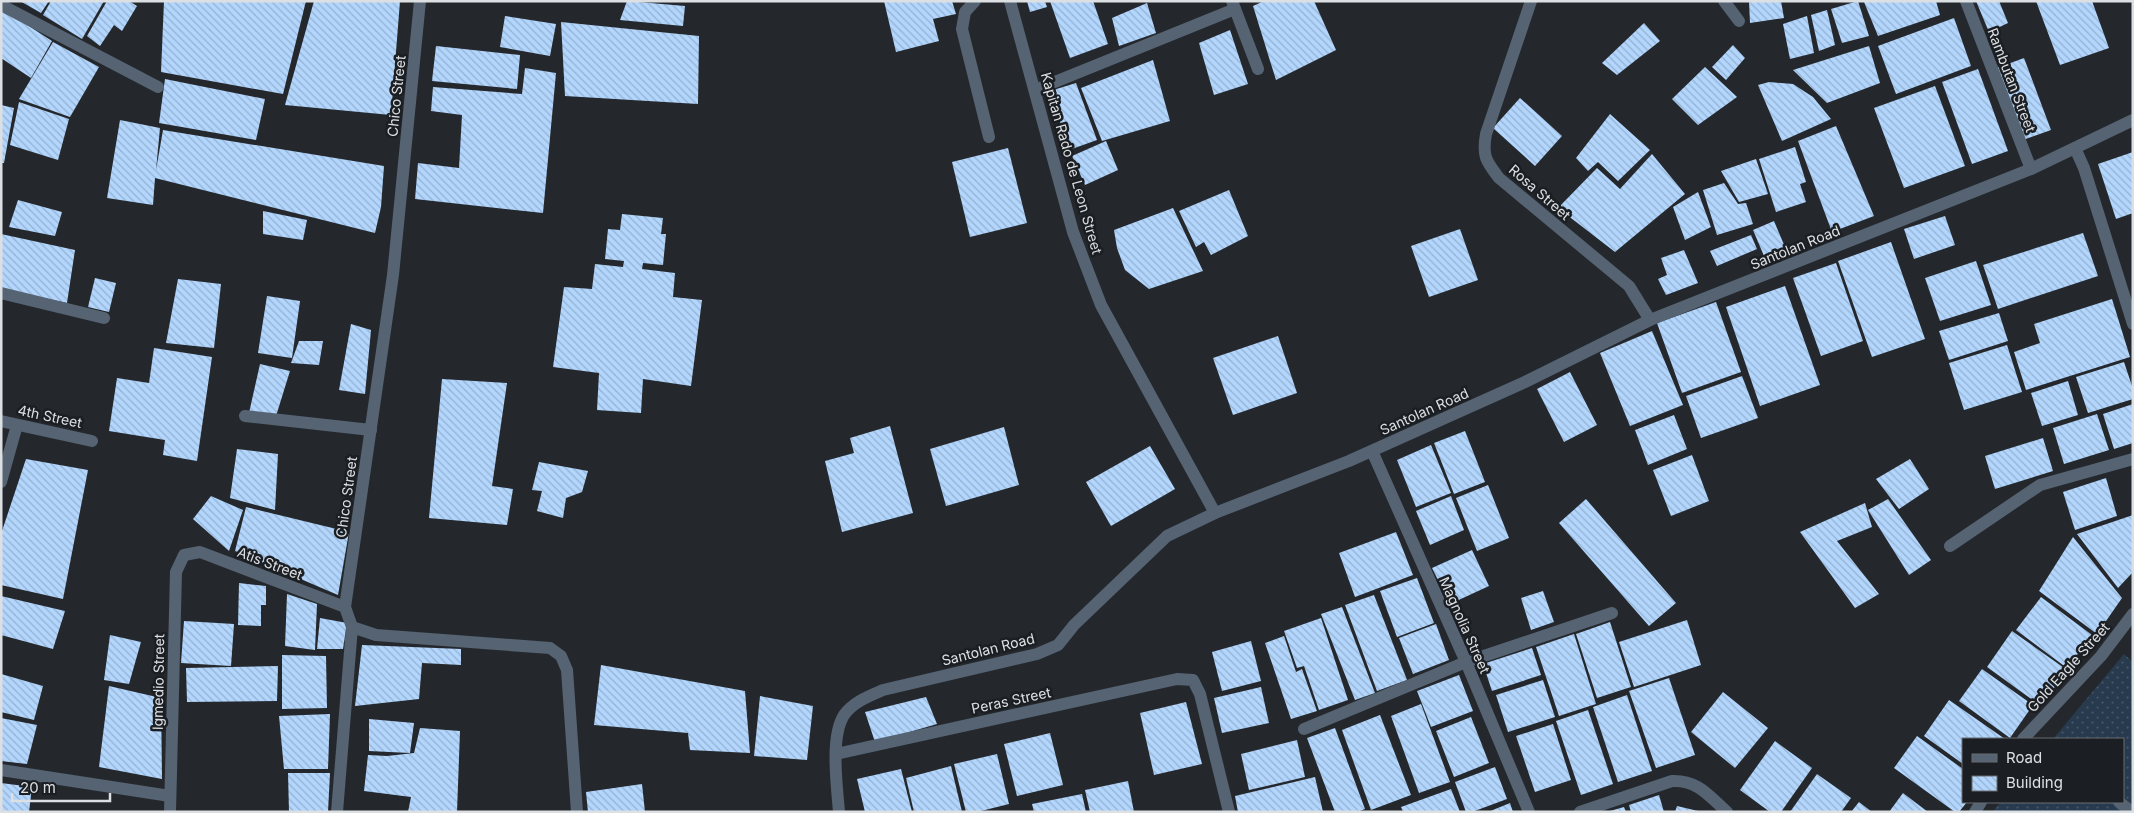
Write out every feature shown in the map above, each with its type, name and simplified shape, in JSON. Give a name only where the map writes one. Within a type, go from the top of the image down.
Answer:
[{"type":"street","name":"Chico Street","points":[[352,627],[345,607],[393,275],[420,1]]},
{"type":"street","points":[[975,1],[965,12],[962,29],[988,137]]},
{"type":"street","name":"Kapitan Rado de Leon Street","points":[[1010,1],[1073,232],[1101,306],[1215,513]]},
{"type":"street","name":"Rosa Street","points":[[1531,1],[1486,134],[1483,150],[1487,163],[1499,178],[1628,286],[1650,320]]},
{"type":"street","points":[[1724,1],[1739,21]]},
{"type":"street","name":"Rambutan Street","points":[[1966,1],[2031,170]]},
{"type":"street","points":[[1,5],[158,88]]},
{"type":"street","points":[[1035,90],[1233,5],[1258,69]]},
{"type":"street","name":"Santolan Road","points":[[838,812],[836,754],[838,733],[844,716],[861,700],[883,690],[1037,654],[1058,645],[1074,625],[1167,536],[1215,513],[1372,451],[1525,382],[1650,320],[2031,170],[2133,120]]},
{"type":"street","points":[[2075,148],[2084,168],[2133,324]]},
{"type":"street","points":[[1,293],[104,318]]},
{"type":"street","points":[[245,416],[372,430]]},
{"type":"street","name":"4th Street","points":[[1,421],[92,441]]},
{"type":"street","points":[[1,482],[17,426]]},
{"type":"street","name":"Magnolia Street","points":[[1372,451],[1466,662],[1529,812]]},
{"type":"street","points":[[1950,546],[2040,485],[2133,459]]},
{"type":"street","name":"Atis Street","points":[[184,555],[200,552],[345,607]]},
{"type":"street","name":"Igmedio Street","points":[[170,812],[176,572],[184,555]]},
{"type":"street","points":[[1304,729],[1466,662],[1612,613]]},
{"type":"street","name":"Gold Eagle Street","points":[[2028,738],[2101,656],[2133,614]]},
{"type":"street","points":[[336,812],[352,627],[376,635],[550,648],[561,656],[567,670],[577,812]]},
{"type":"street","name":"Peras Street","points":[[836,754],[1177,679],[1193,680],[1200,694],[1229,812]]},
{"type":"street","points":[[1,770],[170,796]]},
{"type":"street","points":[[1580,812],[1672,781],[1684,781],[1698,786],[1727,812]]},
{"type":"street","points":[[2120,803],[2132,812]]},
{"type":"shaded area","points":[[2124,654],[2133,662],[2133,812],[1992,812],[2000,803],[2124,803],[2124,738],[2054,738]]},
{"type":"building","points":[[20,1],[49,1],[41,13]]},
{"type":"building","points":[[51,1],[104,1],[82,39],[43,15]]},
{"type":"building","points":[[107,1],[129,1],[137,6],[122,31],[114,25],[100,46],[87,36]]},
{"type":"building","points":[[164,1],[306,1],[283,94],[161,72]]},
{"type":"building","points":[[314,1],[400,1],[391,115],[285,105]]},
{"type":"building","points":[[627,1],[685,6],[683,26],[620,20]]},
{"type":"building","points":[[884,1],[952,1],[956,14],[933,19],[939,41],[896,52]]},
{"type":"building","points":[[1027,1],[1045,1],[1047,7],[1030,12]]},
{"type":"building","points":[[1050,1],[1093,1],[1108,44],[1070,58]]},
{"type":"building","points":[[1264,1],[1314,1],[1336,50],[1276,80],[1253,6]]},
{"type":"building","points":[[1749,1],[1781,1],[1784,18],[1750,23]]},
{"type":"building","points":[[1858,1],[1869,36],[1842,43],[1831,9]]},
{"type":"building","points":[[1936,1],[1940,15],[1878,36],[1864,2]]},
{"type":"building","points":[[1976,1],[1999,1],[2008,23],[1989,32]]},
{"type":"building","points":[[2036,1],[2092,1],[2109,48],[2060,65]]},
{"type":"building","points":[[1147,3],[1156,33],[1119,46],[1112,18]]},
{"type":"building","points":[[1,8],[52,41],[31,78],[1,58]]},
{"type":"building","points":[[1827,10],[1835,45],[1819,51],[1811,15]]},
{"type":"building","points":[[505,16],[556,24],[550,56],[500,47]]},
{"type":"building","points":[[1807,16],[1814,53],[1790,59],[1783,24]]},
{"type":"building","points":[[1954,18],[1971,66],[1896,94],[1878,46]]},
{"type":"building","points":[[561,22],[699,36],[698,104],[565,96]]},
{"type":"building","points":[[1644,23],[1660,41],[1617,75],[1602,63]]},
{"type":"building","points":[[1230,30],[1248,84],[1214,95],[1199,43]]},
{"type":"building","points":[[53,42],[99,67],[70,117],[19,99]]},
{"type":"building","points":[[1733,45],[1745,58],[1726,80],[1712,67]]},
{"type":"building","points":[[436,46],[520,55],[517,89],[432,81]]},
{"type":"building","points":[[1869,46],[1880,83],[1827,103],[1793,70]]},
{"type":"building","points":[[2024,58],[2051,130],[2023,140],[1997,68]]},
{"type":"building","points":[[1153,60],[1170,121],[1102,141],[1081,88]]},
{"type":"building","points":[[1705,67],[1737,97],[1698,125],[1672,99]]},
{"type":"building","points":[[525,68],[556,73],[543,213],[415,199],[418,163],[459,168],[462,115],[431,111],[433,87],[522,94]]},
{"type":"building","points":[[1978,69],[2008,151],[1972,164],[1942,82]]},
{"type":"building","points":[[165,79],[265,99],[256,140],[159,123]]},
{"type":"building","points":[[1769,82],[1793,84],[1813,97],[1831,119],[1782,141],[1758,85]]},
{"type":"building","points":[[1076,83],[1097,140],[1069,150],[1050,91]]},
{"type":"building","points":[[1935,86],[1965,166],[1904,188],[1874,108]]},
{"type":"building","points":[[1520,98],[1562,136],[1535,166],[1493,128]]},
{"type":"building","points":[[19,102],[69,119],[58,160],[10,145]]},
{"type":"building","points":[[1,105],[14,108],[4,163],[1,163]]},
{"type":"building","points":[[1610,114],[1650,150],[1618,181],[1598,162],[1588,171],[1576,158]]},
{"type":"building","points":[[120,120],[160,128],[156,170],[163,130],[384,166],[381,207],[375,233],[155,178],[153,205],[107,198]]},
{"type":"building","points":[[1836,126],[1874,216],[1832,232],[1798,141]]},
{"type":"building","points":[[1106,141],[1118,170],[1085,185],[1072,156]]},
{"type":"building","points":[[1795,147],[1806,182],[1800,184],[1806,202],[1776,212],[1759,159]]},
{"type":"building","points":[[1008,148],[1027,223],[970,237],[952,162]]},
{"type":"building","points":[[2133,152],[2133,213],[2116,219],[2098,164]]},
{"type":"building","points":[[1652,154],[1685,194],[1615,252],[1558,208],[1597,168],[1620,189]]},
{"type":"building","points":[[1756,159],[1768,194],[1739,202],[1721,171]]},
{"type":"building","points":[[1724,183],[1738,204],[1746,203],[1753,224],[1717,235],[1703,190]]},
{"type":"building","points":[[1229,190],[1248,236],[1211,255],[1204,242],[1196,247],[1179,211]]},
{"type":"building","points":[[1698,192],[1711,227],[1685,240],[1673,207]]},
{"type":"building","points":[[18,200],[62,212],[55,236],[9,227]]},
{"type":"building","points":[[1173,208],[1203,271],[1149,289],[1125,270],[1117,248],[1114,230]]},
{"type":"building","points":[[263,211],[307,220],[303,240],[263,234]]},
{"type":"building","points":[[622,214],[663,218],[661,234],[666,234],[663,265],[643,263],[642,269],[675,273],[673,297],[702,300],[691,386],[643,379],[641,413],[597,410],[599,373],[553,367],[564,287],[592,289],[595,264],[623,267],[624,261],[605,259],[608,229],[620,230]]},
{"type":"building","points":[[1945,216],[1955,245],[1914,259],[1904,229]]},
{"type":"building","points":[[1774,221],[1785,247],[1764,256],[1753,230]]},
{"type":"building","points":[[1460,229],[1478,280],[1429,297],[1411,246]]},
{"type":"building","points":[[2083,233],[2098,276],[1998,309],[1983,265]]},
{"type":"building","points":[[1,234],[75,250],[67,303],[1,289]]},
{"type":"building","points":[[1751,235],[1757,249],[1717,266],[1710,251]]},
{"type":"building","points":[[1891,242],[1925,339],[1872,357],[1838,261]]},
{"type":"building","points":[[1684,250],[1698,283],[1666,295],[1658,279],[1667,275],[1661,258]]},
{"type":"building","points":[[1976,261],[1991,305],[1940,321],[1925,278]]},
{"type":"building","points":[[1836,263],[1863,341],[1821,356],[1793,278]]},
{"type":"building","points":[[95,278],[116,283],[109,312],[88,307]]},
{"type":"building","points":[[178,279],[221,284],[214,348],[166,343]]},
{"type":"building","points":[[1785,286],[1820,385],[1760,406],[1726,307]]},
{"type":"building","points":[[267,296],[300,301],[292,358],[258,353]]},
{"type":"building","points":[[2112,299],[2130,357],[2026,390],[2014,352],[2040,343],[2034,324]]},
{"type":"building","points":[[1716,302],[1741,372],[1682,393],[1657,323]]},
{"type":"building","points":[[1999,313],[2008,341],[1949,360],[1939,331]]},
{"type":"building","points":[[351,324],[371,330],[365,394],[339,390]]},
{"type":"building","points":[[1652,331],[1683,405],[1630,426],[1600,353]]},
{"type":"building","points":[[1278,336],[1297,393],[1233,415],[1213,358]]},
{"type":"building","points":[[299,341],[323,341],[319,365],[291,363]]},
{"type":"building","points":[[2007,345],[2022,392],[1964,410],[1949,363]]},
{"type":"building","points":[[154,348],[212,357],[197,461],[163,455],[165,440],[109,431],[117,378],[149,383]]},
{"type":"building","points":[[2124,362],[2133,389],[2133,399],[2088,413],[2076,377]]},
{"type":"building","points":[[260,364],[290,371],[276,416],[249,413]]},
{"type":"building","points":[[1570,372],[1597,425],[1564,442],[1537,389]]},
{"type":"building","points":[[1742,376],[1758,418],[1701,438],[1686,396]]},
{"type":"building","points":[[442,379],[507,383],[492,486],[513,489],[507,525],[429,518]]},
{"type":"building","points":[[2068,381],[2078,415],[2042,426],[2031,393]]},
{"type":"building","points":[[2133,404],[2133,443],[2114,449],[2103,414]]},
{"type":"building","points":[[2097,414],[2109,450],[2064,464],[2053,428]]},
{"type":"building","points":[[1674,415],[1687,449],[1648,465],[1635,430]]},
{"type":"building","points":[[890,426],[913,513],[842,532],[825,461],[854,453],[850,438]]},
{"type":"building","points":[[1004,427],[1019,485],[946,506],[930,449]]},
{"type":"building","points":[[1465,431],[1485,482],[1454,494],[1434,443]]},
{"type":"building","points":[[2043,438],[2053,471],[1995,489],[1985,456]]},
{"type":"building","points":[[1431,445],[1451,493],[1416,507],[1397,460]]},
{"type":"building","points":[[1150,446],[1175,489],[1111,526],[1086,482]]},
{"type":"building","points":[[237,449],[278,454],[275,510],[230,498]]},
{"type":"building","points":[[1692,455],[1709,501],[1671,516],[1653,470]]},
{"type":"building","points":[[26,459],[88,470],[63,599],[1,585],[1,534]]},
{"type":"building","points":[[1910,459],[1929,489],[1899,509],[1876,479]]},
{"type":"building","points":[[539,462],[588,471],[582,492],[566,498],[563,518],[537,511],[542,491],[532,490]]},
{"type":"building","points":[[2106,478],[2117,516],[2075,530],[2063,492]]},
{"type":"building","points":[[1488,485],[1509,538],[1477,551],[1456,498]]},
{"type":"building","points":[[211,496],[243,510],[229,551],[193,519]]},
{"type":"building","points":[[1451,496],[1464,530],[1430,545],[1416,511]]},
{"type":"building","points":[[1586,499],[1676,603],[1649,626],[1559,523]]},
{"type":"building","points":[[1888,499],[1931,560],[1909,575],[1868,510]]},
{"type":"building","points":[[1865,503],[1872,527],[1837,541],[1879,594],[1855,608],[1800,532]]},
{"type":"building","points":[[246,507],[349,532],[338,595],[235,551]]},
{"type":"building","points":[[2133,515],[2133,572],[2118,588],[2077,534]]},
{"type":"building","points":[[1396,532],[1413,575],[1355,597],[1339,553]]},
{"type":"building","points":[[2073,537],[2122,598],[2097,634],[2039,591]]},
{"type":"building","points":[[1472,550],[1489,586],[1450,604],[1432,568]]},
{"type":"building","points":[[1417,578],[1434,623],[1397,637],[1380,591]]},
{"type":"building","points":[[239,583],[266,586],[266,605],[261,605],[261,626],[238,625]]},
{"type":"building","points":[[1543,591],[1554,622],[1531,630],[1521,598]]},
{"type":"building","points":[[287,594],[317,604],[315,650],[285,646]]},
{"type":"building","points":[[1374,595],[1407,680],[1377,691],[1345,605]]},
{"type":"building","points":[[1,596],[65,611],[53,649],[1,635]]},
{"type":"building","points":[[2041,597],[2092,635],[2067,668],[2016,630]]},
{"type":"building","points":[[1342,607],[1375,693],[1355,700],[1321,614]]},
{"type":"building","points":[[320,618],[347,623],[343,649],[317,649]]},
{"type":"building","points":[[1321,618],[1348,700],[1319,710],[1304,666],[1297,668],[1284,631]]},
{"type":"building","points":[[1687,620],[1701,665],[1634,687],[1619,642]]},
{"type":"building","points":[[184,621],[234,624],[231,666],[181,663]]},
{"type":"building","points":[[1610,622],[1631,687],[1597,698],[1576,634]]},
{"type":"building","points":[[1436,624],[1449,660],[1413,674],[1399,638]]},
{"type":"building","points":[[2012,631],[2067,670],[2041,706],[1987,667]]},
{"type":"building","points":[[1574,634],[1596,704],[1559,716],[1536,647]]},
{"type":"building","points":[[110,635],[141,642],[129,684],[104,680]]},
{"type":"building","points":[[1284,636],[1296,672],[1302,669],[1317,711],[1291,719],[1265,643]]},
{"type":"building","points":[[1251,641],[1261,681],[1222,691],[1212,652]]},
{"type":"building","points":[[362,645],[461,649],[461,665],[422,663],[419,699],[355,706]]},
{"type":"building","points":[[1532,648],[1541,675],[1492,691],[1483,664]]},
{"type":"building","points":[[282,655],[326,656],[327,708],[282,709]]},
{"type":"building","points":[[601,665],[745,691],[750,753],[690,750],[688,733],[594,725]]},
{"type":"building","points":[[278,666],[277,701],[187,702],[186,668]]},
{"type":"building","points":[[1982,669],[2033,705],[2010,738],[1959,701]]},
{"type":"building","points":[[1,674],[43,686],[34,720],[1,712]]},
{"type":"building","points":[[1459,675],[1473,711],[1431,727],[1417,691]]},
{"type":"building","points":[[1669,678],[1695,755],[1656,768],[1629,691]]},
{"type":"building","points":[[1543,680],[1555,717],[1508,732],[1496,695]]},
{"type":"building","points":[[109,686],[161,698],[162,779],[99,767]]},
{"type":"building","points":[[1261,687],[1269,723],[1222,733],[1214,698]]},
{"type":"building","points":[[1723,692],[1768,728],[1735,768],[1691,732]]},
{"type":"building","points":[[1627,695],[1652,771],[1618,782],[1593,707]]},
{"type":"building","points":[[760,696],[813,706],[807,760],[754,756]]},
{"type":"building","points":[[926,697],[937,724],[875,742],[865,712]]},
{"type":"building","points":[[1949,700],[2004,738],[1962,738],[1962,763],[1924,736]]},
{"type":"building","points":[[1186,702],[1202,764],[1154,775],[1140,713]]},
{"type":"building","points":[[1421,704],[1450,782],[1419,793],[1391,716]]},
{"type":"building","points":[[1588,710],[1613,784],[1581,795],[1556,721]]},
{"type":"building","points":[[330,714],[328,769],[284,769],[279,716]]},
{"type":"building","points":[[1380,715],[1411,795],[1371,810],[1342,730]]},
{"type":"building","points":[[1471,717],[1489,763],[1454,777],[1436,731]]},
{"type":"building","points":[[1,718],[37,725],[27,764],[1,761]]},
{"type":"building","points":[[369,719],[414,723],[410,753],[369,751]]},
{"type":"building","points":[[1553,724],[1571,780],[1535,792],[1516,736]]},
{"type":"building","points":[[420,728],[460,731],[457,812],[408,812],[411,797],[364,791],[368,755],[387,756],[414,753]]},
{"type":"building","points":[[1335,728],[1365,809],[1357,812],[1335,812],[1307,738]]},
{"type":"building","points":[[1050,733],[1063,785],[1017,796],[1004,744]]},
{"type":"building","points":[[1917,736],[1962,768],[1962,803],[1966,803],[1959,812],[1955,812],[1894,768]]},
{"type":"building","points":[[1297,740],[1305,777],[1249,790],[1241,754]]},
{"type":"building","points":[[1775,741],[1812,768],[1781,812],[1770,812],[1740,790]]},
{"type":"building","points":[[997,754],[1009,804],[977,812],[966,812],[954,764]]},
{"type":"building","points":[[951,766],[962,812],[914,812],[906,778]]},
{"type":"building","points":[[1495,767],[1507,799],[1472,812],[1466,812],[1455,782]]},
{"type":"building","points":[[901,769],[912,812],[865,812],[857,779]]},
{"type":"building","points":[[288,773],[330,773],[328,812],[289,812]]},
{"type":"building","points":[[1817,774],[1851,798],[1841,812],[1790,812]]},
{"type":"building","points":[[1315,777],[1323,812],[1238,812],[1235,796]]},
{"type":"building","points":[[1128,781],[1134,812],[1090,812],[1085,790]]},
{"type":"building","points":[[1,783],[32,787],[29,812],[1,812]]},
{"type":"building","points":[[642,784],[645,812],[588,812],[586,792]]},
{"type":"building","points":[[1451,789],[1460,812],[1403,812],[1401,807]]},
{"type":"building","points":[[1903,793],[1928,812],[1889,812]]},
{"type":"building","points":[[1082,794],[1086,812],[1034,812],[1032,804]]},
{"type":"building","points":[[1659,795],[1664,812],[1631,812],[1629,805]]},
{"type":"building","points":[[1859,802],[1872,812],[1851,812]]},
{"type":"building","points":[[1510,803],[1513,812],[1488,812]]},
{"type":"building","points":[[1677,806],[1698,811],[1698,812],[1675,812]]},
{"type":"building","points":[[1624,807],[1626,812],[1610,812],[1610,811]]}]
